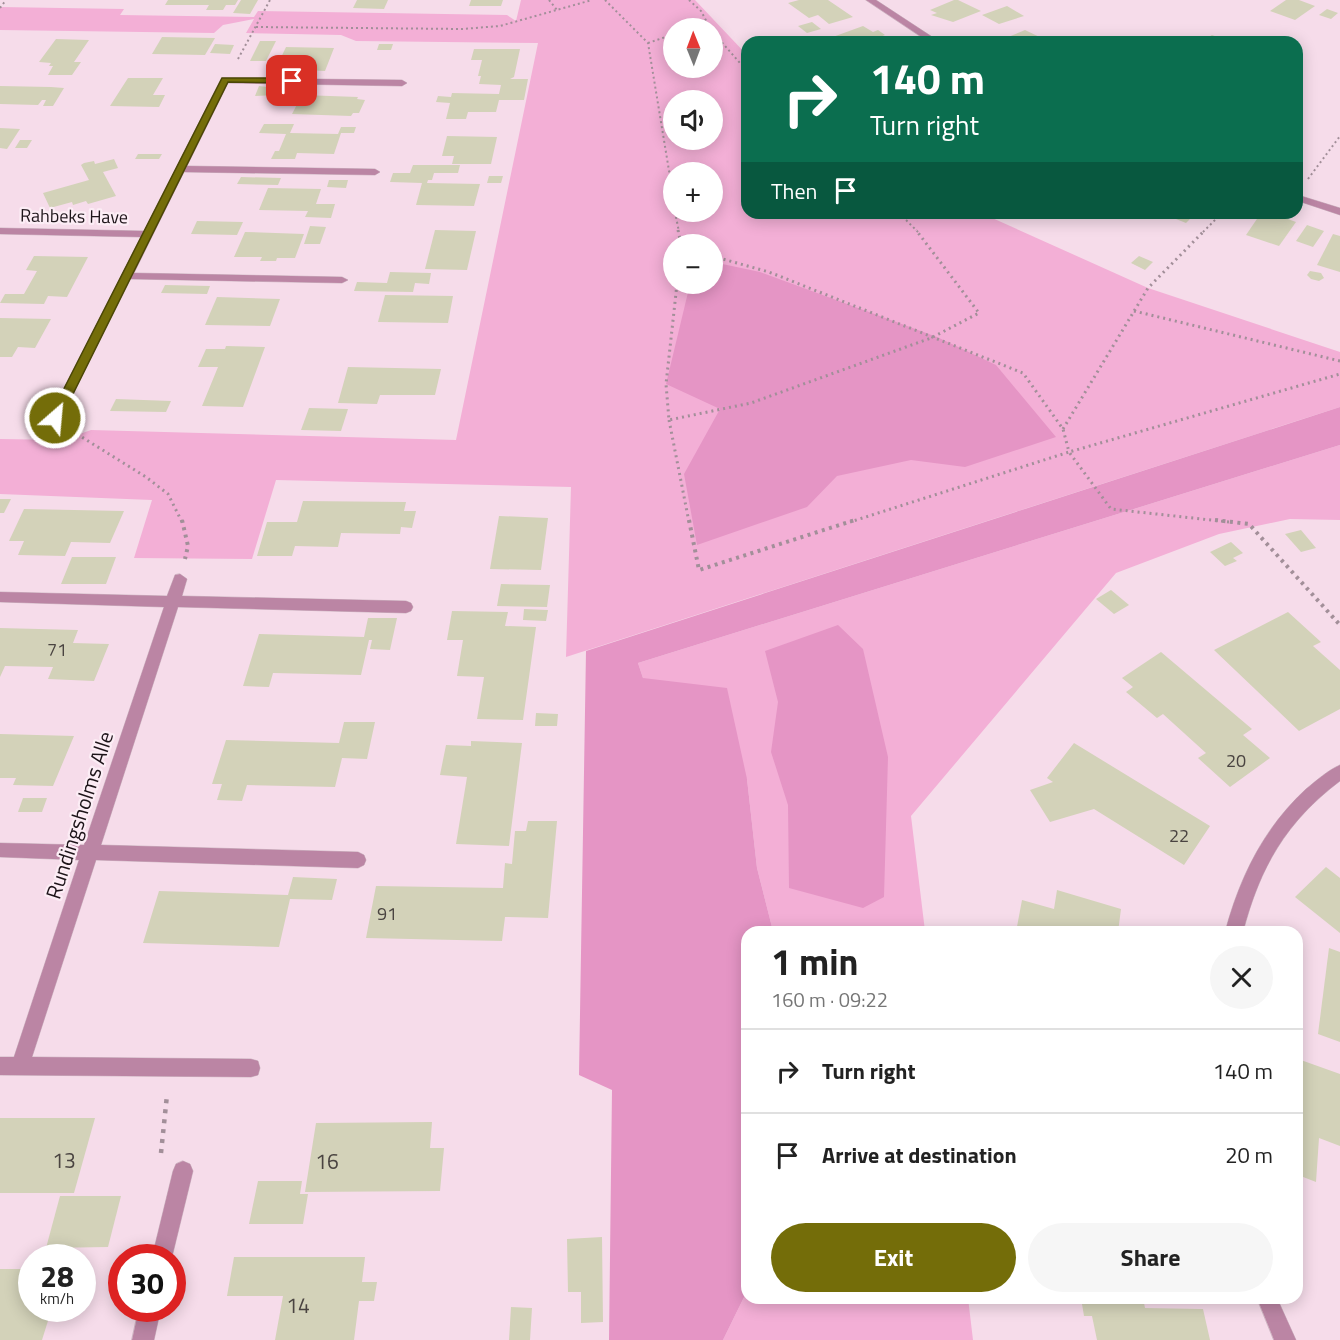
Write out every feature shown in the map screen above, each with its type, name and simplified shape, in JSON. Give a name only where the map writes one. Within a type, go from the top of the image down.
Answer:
[{"type":"street","points":[[870,0],[926,36]]},
{"type":"street","points":[[225,80],[402,83]]},
{"type":"street","name":"Rahbeks Have","points":[[55,418],[225,80]]},
{"type":"street","points":[[180,169],[375,172]]},
{"type":"street","points":[[1303,200],[1340,212]]},
{"type":"street","name":"Rahbeks Have","points":[[0,231],[147,234]]},
{"type":"street","points":[[126,276],[342,280]]},
{"type":"street","name":"Rundingsholms Alle","points":[[20,1066],[180,579]]},
{"type":"street","points":[[0,597],[406,606]]},
{"type":"street","points":[[1236,926],[1249,880],[1269,841],[1304,802],[1340,772]]},
{"type":"street","points":[[0,850],[358,860]]},
{"type":"street","points":[[0,1066],[251,1068]]},
{"type":"street","points":[[165,1244],[183,1171]]},
{"type":"street","points":[[1270,1304],[1285,1340]]},
{"type":"street","points":[[143,1340],[147,1322]]},
{"type":"path","points":[[0,8],[6,0]]},
{"type":"path","points":[[225,80],[270,0]]},
{"type":"path","points":[[549,0],[557,10]]},
{"type":"path","points":[[256,27],[462,29],[500,26],[592,0]]},
{"type":"path","points":[[605,0],[648,43],[668,162]]},
{"type":"path","points":[[690,0],[701,11],[704,18]]},
{"type":"path","points":[[648,43],[663,38]]},
{"type":"path","points":[[723,44],[741,64]]},
{"type":"path","points":[[1305,183],[1340,136]]},
{"type":"path","points":[[669,420],[751,403],[931,338],[978,313],[922,236],[905,219]]},
{"type":"path","points":[[1063,429],[1148,288],[1216,219]]},
{"type":"path","points":[[723,259],[769,272],[1023,373],[1063,429],[1069,452],[1111,509],[1249,524],[1340,625]]},
{"type":"path","points":[[676,294],[666,384],[669,420],[699,570],[1069,452],[1340,374]]},
{"type":"path","points":[[1134,311],[1340,361]]},
{"type":"path","points":[[55,418],[78,436],[146,477],[168,494],[182,520],[188,546],[180,579]]},
{"type":"path","points":[[170,1068],[161,1153],[183,1171]]},
{"type":"shaded area","points":[[521,0],[695,0],[712,18],[663,18],[663,78],[723,78],[723,30],[741,49],[741,219],[994,219],[1148,288],[1340,352],[1340,407],[566,657],[571,487],[276,480],[252,559],[134,558],[152,500],[0,494],[0,439],[63,440],[91,430],[456,440],[538,43],[356,41],[341,35],[246,33],[254,19],[223,25],[214,33],[0,30],[0,7],[124,9],[120,15],[254,17],[258,11],[507,15],[516,21]]},
{"type":"shaded area","points":[[723,264],[760,272],[937,337],[996,365],[1056,437],[965,467],[911,460],[837,476],[807,507],[697,545],[684,474],[720,409],[666,384],[688,294],[723,294]]},
{"type":"shaded area","points":[[1340,407],[1340,445],[638,663],[643,678],[727,688],[747,779],[757,868],[772,926],[741,926],[741,1303],[723,1340],[609,1340],[612,1090],[579,1075],[586,651]]},
{"type":"shaded area","points":[[1340,445],[1340,520],[1290,519],[1219,534],[1116,573],[911,816],[924,926],[772,926],[757,868],[747,779],[643,678],[638,663]]},
{"type":"shaded area","points":[[838,625],[863,649],[888,757],[884,897],[863,908],[789,888],[788,805],[771,752],[778,702],[765,651]]},
{"type":"shaded area","points":[[741,1303],[969,1304],[973,1340],[723,1340]]},
{"type":"building","points":[[168,0],[238,0],[235,5],[226,5],[223,10],[206,10],[209,5],[165,5]]},
{"type":"building","points":[[241,0],[258,0],[250,14],[233,13]]},
{"type":"building","points":[[357,0],[388,0],[384,9],[353,8]]},
{"type":"building","points":[[471,0],[503,0],[501,6],[469,6]]},
{"type":"building","points":[[799,0],[828,0],[853,17],[829,24],[818,15],[809,18],[788,3]]},
{"type":"building","points":[[954,0],[981,11],[953,22],[931,15],[937,13],[930,10]]},
{"type":"building","points":[[1286,0],[1299,0],[1315,6],[1295,20],[1270,11]]},
{"type":"building","points":[[1007,6],[1024,16],[999,24],[982,15]]},
{"type":"building","points":[[1327,9],[1338,13],[1331,19],[1319,15]]},
{"type":"building","points":[[812,22],[821,29],[807,33],[798,26]]},
{"type":"building","points":[[863,26],[873,32],[878,30],[885,35],[882,36],[836,36]]},
{"type":"building","points":[[1025,30],[1038,36],[1010,36]]},
{"type":"building","points":[[162,37],[215,38],[205,55],[152,54]]},
{"type":"building","points":[[56,39],[89,40],[74,62],[81,62],[72,75],[48,75],[53,66],[49,66],[51,63],[39,62]]},
{"type":"building","points":[[260,41],[276,41],[266,61],[250,61]]},
{"type":"building","points":[[215,44],[234,45],[230,54],[210,53]]},
{"type":"building","points":[[379,44],[393,44],[391,50],[377,50]]},
{"type":"building","points":[[286,47],[334,48],[325,71],[304,70],[307,65],[278,64]]},
{"type":"building","points":[[474,49],[520,49],[514,77],[510,79],[528,79],[524,100],[499,100],[496,112],[468,112],[466,119],[446,119],[450,103],[436,102],[438,96],[451,97],[452,93],[499,94],[501,85],[479,84],[481,76],[478,76],[482,60],[471,60]]},
{"type":"building","points":[[128,78],[163,78],[153,95],[165,95],[159,107],[110,106]]},
{"type":"building","points":[[0,86],[64,88],[53,106],[43,106],[46,100],[42,100],[38,105],[0,104]]},
{"type":"building","points":[[259,86],[301,88],[299,94],[255,96]]},
{"type":"building","points":[[302,95],[358,97],[357,99],[365,100],[359,113],[353,113],[351,116],[292,114]]},
{"type":"building","points":[[264,124],[294,124],[290,133],[338,134],[341,127],[356,127],[354,133],[341,133],[334,154],[297,153],[295,159],[271,159],[275,151],[279,151],[286,134],[259,133]]},
{"type":"building","points":[[0,128],[20,129],[7,149],[0,148]]},
{"type":"building","points":[[447,136],[497,137],[491,164],[452,164],[454,156],[442,156]]},
{"type":"building","points":[[20,140],[32,140],[27,148],[15,148]]},
{"type":"building","points":[[138,154],[162,154],[159,159],[135,159]]},
{"type":"building","points":[[114,159],[118,168],[103,172],[116,196],[88,204],[86,201],[73,205],[72,202],[50,208],[43,193],[89,180],[81,165],[84,163],[94,161],[95,164]]},
{"type":"building","points":[[413,165],[460,165],[458,173],[434,173],[432,180],[428,180],[427,183],[480,184],[474,206],[416,205],[422,183],[390,182],[393,173],[410,173]]},
{"type":"building","points":[[489,176],[503,176],[501,183],[487,183]]},
{"type":"building","points":[[241,177],[281,178],[278,185],[237,184]]},
{"type":"building","points":[[329,180],[348,180],[346,188],[327,187]]},
{"type":"building","points":[[268,188],[321,189],[316,204],[335,204],[331,218],[305,217],[308,211],[259,210]]},
{"type":"building","points":[[1176,219],[1190,219],[1186,223]]},
{"type":"building","points":[[1257,219],[1288,219],[1296,222],[1279,246],[1246,235]]},
{"type":"building","points":[[197,221],[243,222],[237,235],[191,234]]},
{"type":"building","points":[[1307,225],[1324,231],[1313,247],[1296,241]]},
{"type":"building","points":[[310,226],[326,227],[320,244],[304,244]]},
{"type":"building","points":[[435,230],[476,231],[467,270],[425,269]]},
{"type":"building","points":[[245,232],[304,234],[295,258],[260,261],[262,257],[234,257]]},
{"type":"building","points":[[1333,234],[1340,236],[1340,272],[1317,265]]},
{"type":"building","points":[[34,256],[88,257],[67,297],[48,296],[44,304],[0,303],[5,294],[24,294],[37,271],[26,270]]},
{"type":"building","points":[[1139,256],[1153,262],[1145,270],[1131,263]]},
{"type":"building","points":[[1310,271],[1321,273],[1324,278],[1319,281],[1311,279],[1307,275]]},
{"type":"building","points":[[390,272],[431,273],[429,284],[415,283],[413,292],[354,291],[357,282],[387,283]]},
{"type":"building","points":[[165,285],[210,286],[207,294],[161,293]]},
{"type":"building","points":[[385,295],[453,296],[448,323],[378,322]]},
{"type":"building","points":[[217,297],[280,299],[270,326],[205,325]]},
{"type":"building","points":[[0,318],[51,319],[35,348],[18,347],[12,357],[0,357]]},
{"type":"building","points":[[226,346],[265,347],[243,407],[202,406],[218,367],[198,367],[206,349],[225,349]]},
{"type":"building","points":[[348,367],[441,369],[435,395],[380,395],[377,404],[338,403]]},
{"type":"building","points":[[116,399],[171,401],[166,412],[110,411]]},
{"type":"building","points":[[309,408],[348,409],[341,431],[301,430]]},
{"type":"building","points":[[0,499],[11,499],[4,513],[0,513]]},
{"type":"building","points":[[303,501],[406,502],[404,511],[416,511],[412,528],[401,527],[400,534],[341,533],[338,547],[295,546],[292,556],[257,556],[267,522],[297,522]]},
{"type":"building","points":[[24,509],[124,511],[110,543],[71,542],[65,556],[18,555],[24,541],[9,541]]},
{"type":"building","points":[[499,516],[548,518],[541,570],[490,569]]},
{"type":"building","points":[[1301,530],[1316,548],[1301,552],[1285,534]]},
{"type":"building","points":[[1231,542],[1243,553],[1233,558],[1237,561],[1225,566],[1210,552]]},
{"type":"building","points":[[72,557],[116,557],[106,584],[61,584]]},
{"type":"building","points":[[501,584],[550,585],[547,607],[497,606]]},
{"type":"building","points":[[1111,590],[1129,605],[1114,614],[1096,599]]},
{"type":"building","points":[[524,609],[548,610],[546,621],[523,620]]},
{"type":"building","points":[[452,611],[508,612],[505,626],[536,627],[523,720],[477,719],[484,677],[457,676],[463,640],[447,640]]},
{"type":"building","points":[[1288,612],[1321,642],[1313,646],[1340,670],[1340,709],[1299,731],[1214,650]]},
{"type":"building","points":[[368,618],[397,618],[390,650],[370,649],[372,640],[369,640],[361,675],[273,673],[269,687],[243,686],[259,634],[364,637]]},
{"type":"building","points":[[0,628],[78,630],[73,643],[109,644],[94,681],[48,679],[53,667],[5,666],[0,677]]},
{"type":"building","points":[[1161,652],[1252,729],[1243,735],[1270,758],[1230,787],[1198,758],[1206,753],[1163,714],[1157,718],[1126,692],[1133,687],[1122,678]]},
{"type":"building","points":[[536,713],[558,714],[557,726],[535,726]]},
{"type":"building","points":[[344,722],[375,722],[367,759],[342,758],[335,787],[247,785],[242,801],[217,800],[222,784],[212,784],[226,740],[339,743]]},
{"type":"building","points":[[0,734],[74,736],[53,786],[13,785],[16,778],[0,778]]},
{"type":"building","points":[[471,741],[522,743],[509,846],[456,844],[467,777],[440,775],[446,745],[471,746]]},
{"type":"building","points":[[1074,743],[1210,826],[1184,865],[1094,809],[1050,822],[1030,790],[1053,782],[1047,778]]},
{"type":"building","points":[[23,798],[47,798],[42,812],[18,812]]},
{"type":"building","points":[[528,821],[557,821],[548,918],[505,917],[502,941],[366,938],[376,886],[503,888],[505,863],[512,864],[515,831],[526,831]]},
{"type":"building","points":[[1326,867],[1340,878],[1340,933],[1295,897]]},
{"type":"building","points":[[293,877],[337,879],[332,900],[290,899],[279,947],[143,943],[159,891],[288,895]]},
{"type":"building","points":[[1057,890],[1121,909],[1119,926],[1017,926],[1022,900],[1054,909]]},
{"type":"building","points":[[1329,948],[1340,952],[1340,1042],[1318,1034]]},
{"type":"building","points":[[1303,1061],[1340,1074],[1340,1146],[1319,1138],[1316,1182],[1303,1177]]},
{"type":"building","points":[[0,1118],[95,1118],[74,1193],[0,1193]]},
{"type":"building","points":[[432,1122],[430,1148],[444,1148],[440,1191],[305,1192],[316,1123]]},
{"type":"building","points":[[258,1181],[302,1181],[300,1194],[308,1194],[303,1224],[249,1224]]},
{"type":"building","points":[[60,1196],[121,1196],[108,1247],[96,1247],[96,1244],[47,1244]]},
{"type":"building","points":[[602,1237],[603,1322],[581,1323],[581,1292],[568,1292],[567,1239]]},
{"type":"building","points":[[234,1257],[365,1257],[362,1282],[377,1282],[374,1301],[359,1301],[354,1340],[275,1340],[283,1296],[227,1296]]},
{"type":"building","points":[[0,1269],[18,1269],[18,1322],[48,1322],[42,1340],[0,1340]]},
{"type":"building","points":[[1082,1304],[1144,1304],[1145,1308],[1203,1309],[1210,1340],[1097,1340],[1092,1316],[1084,1316]]},
{"type":"building","points":[[511,1307],[532,1308],[530,1340],[509,1340]]},
{"type":"route","points":[[55,418],[225,80],[292,81]]}]
